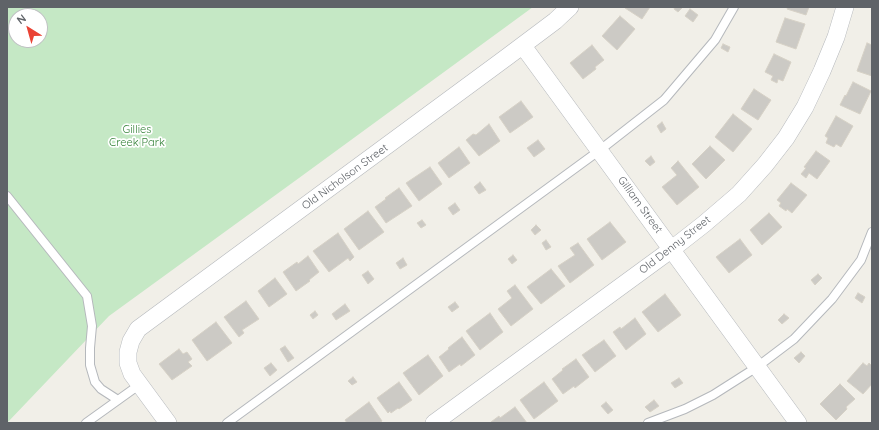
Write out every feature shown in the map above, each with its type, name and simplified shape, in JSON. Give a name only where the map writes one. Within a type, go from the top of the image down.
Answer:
[{"type":"street","name":"Old Nicholson Street","points":[[140,385],[132,374],[128,363],[128,352],[131,341],[138,329],[523,46],[556,21],[570,7]]},
{"type":"street","name":"Old Denny Street","points":[[434,423],[672,249],[739,194],[786,138],[805,107],[822,72],[836,37],[845,7]]},
{"type":"street","name":"Gilliam Street","points":[[523,46],[798,423]]},
{"type":"street","points":[[140,385],[168,423]]},
{"type":"lane","points":[[227,423],[600,150],[664,100],[715,40],[734,7]]},
{"type":"lane","points":[[7,196],[87,296],[92,326],[90,365],[95,382],[101,390],[118,400]]},
{"type":"lane","points":[[648,423],[713,395],[757,367],[794,339],[832,299],[861,260],[872,232]]},
{"type":"lane","points":[[86,423],[140,385]]},
{"type":"green space","name":"Gillies Creek Park","points":[[7,7],[533,7],[299,178],[109,316],[7,423]]},
{"type":"building","points":[[650,7],[642,19],[625,8]]},
{"type":"building","points":[[675,7],[683,7],[678,12],[674,9]]},
{"type":"building","points":[[788,7],[809,7],[806,15],[787,9]]},
{"type":"building","points":[[690,9],[698,15],[693,22],[685,16]]},
{"type":"building","points":[[620,16],[635,29],[617,50],[602,36]]},
{"type":"building","points":[[785,18],[805,24],[796,49],[776,42]]},
{"type":"building","points":[[867,43],[872,45],[872,76],[857,71]]},
{"type":"building","points":[[723,44],[730,47],[728,52],[721,48]]},
{"type":"building","points":[[592,45],[604,60],[595,67],[596,69],[583,79],[570,63]]},
{"type":"building","points":[[774,54],[791,62],[783,81],[778,79],[777,83],[771,80],[773,76],[765,72]]},
{"type":"building","points":[[853,82],[871,91],[860,114],[840,105]]},
{"type":"building","points":[[754,89],[771,100],[758,120],[741,109]]},
{"type":"building","points":[[521,101],[533,117],[510,133],[499,117]]},
{"type":"building","points":[[733,114],[752,129],[733,152],[715,137]]},
{"type":"building","points":[[836,116],[853,126],[841,147],[836,144],[834,147],[826,143],[828,138],[825,136]]},
{"type":"building","points":[[662,122],[666,129],[661,133],[657,126]]},
{"type":"building","points":[[489,124],[500,141],[479,156],[466,140],[473,134],[476,135]]},
{"type":"building","points":[[538,140],[545,149],[534,157],[527,148]]},
{"type":"building","points":[[710,146],[725,160],[706,179],[692,164]]},
{"type":"building","points":[[459,147],[470,163],[449,178],[438,163]]},
{"type":"building","points":[[816,151],[830,161],[817,179],[809,173],[806,178],[801,174],[806,168],[804,167]]},
{"type":"building","points":[[651,156],[655,162],[650,166],[645,161]]},
{"type":"building","points":[[678,161],[699,187],[677,205],[662,187],[677,175],[671,168]]},
{"type":"building","points":[[430,167],[442,184],[419,201],[406,183]]},
{"type":"building","points":[[480,182],[486,190],[479,194],[474,187]]},
{"type":"building","points":[[791,183],[807,195],[792,213],[779,206],[781,203],[777,200]]},
{"type":"building","points":[[399,188],[412,206],[386,223],[375,207]]},
{"type":"building","points":[[455,203],[460,210],[453,215],[448,208]]},
{"type":"building","points":[[368,211],[384,232],[359,250],[344,229]]},
{"type":"building","points":[[769,213],[782,227],[762,245],[750,230]]},
{"type":"building","points":[[422,220],[426,225],[421,228],[417,223]]},
{"type":"building","points":[[610,222],[626,242],[602,260],[587,239]]},
{"type":"building","points":[[536,225],[541,230],[535,235],[531,230]]},
{"type":"building","points":[[338,233],[354,257],[350,261],[348,258],[329,272],[313,251]]},
{"type":"building","points":[[740,239],[752,255],[729,273],[716,257]]},
{"type":"building","points":[[546,240],[551,247],[546,250],[542,243]]},
{"type":"building","points":[[578,243],[594,265],[570,283],[558,266],[575,255],[570,248]]},
{"type":"building","points":[[513,255],[517,260],[512,264],[508,259]]},
{"type":"building","points":[[308,256],[319,272],[309,280],[310,281],[296,291],[283,272],[297,262],[298,264]]},
{"type":"building","points":[[403,258],[407,265],[400,269],[396,263]]},
{"type":"building","points":[[551,269],[565,286],[541,304],[527,287]]},
{"type":"building","points":[[368,271],[374,279],[368,284],[362,275]]},
{"type":"building","points":[[818,274],[822,278],[815,285],[811,280]]},
{"type":"building","points":[[275,278],[287,294],[269,307],[258,291]]},
{"type":"building","points":[[515,285],[533,309],[511,326],[498,309],[512,298],[507,291]]},
{"type":"building","points":[[858,293],[865,297],[862,303],[855,298]]},
{"type":"building","points":[[665,294],[681,315],[658,332],[642,312]]},
{"type":"building","points":[[246,301],[259,319],[242,330],[244,333],[239,337],[224,317]]},
{"type":"building","points":[[455,302],[459,307],[452,312],[448,307]]},
{"type":"building","points":[[345,304],[350,311],[336,320],[332,314]]},
{"type":"building","points":[[315,311],[318,315],[313,319],[310,315]]},
{"type":"building","points":[[490,313],[503,332],[480,350],[466,331]]},
{"type":"building","points":[[784,314],[789,318],[782,324],[778,320]]},
{"type":"building","points":[[635,318],[646,334],[626,350],[613,332],[620,327],[621,329]]},
{"type":"building","points":[[216,322],[232,343],[207,361],[192,340]]},
{"type":"building","points":[[462,337],[475,355],[461,366],[460,364],[449,372],[439,357]]},
{"type":"building","points":[[604,340],[616,356],[595,372],[582,355]]},
{"type":"building","points":[[285,346],[294,358],[288,362],[280,349]]},
{"type":"building","points":[[179,349],[183,354],[187,352],[192,359],[188,362],[192,366],[172,380],[159,364]]},
{"type":"building","points":[[801,352],[805,356],[799,363],[794,358]]},
{"type":"building","points":[[428,355],[443,376],[419,395],[403,373]]},
{"type":"building","points":[[576,359],[589,377],[575,388],[574,386],[563,394],[552,379],[563,370],[562,369]]},
{"type":"building","points":[[271,363],[277,370],[270,376],[264,368]]},
{"type":"building","points":[[863,363],[867,366],[869,363],[872,366],[872,384],[863,394],[847,381]]},
{"type":"building","points":[[353,377],[357,382],[352,385],[348,381]]},
{"type":"building","points":[[679,378],[683,383],[675,388],[671,383]]},
{"type":"building","points":[[399,382],[412,400],[399,409],[398,408],[391,413],[390,411],[388,413],[377,398]]},
{"type":"building","points":[[544,382],[558,401],[534,419],[520,400]]},
{"type":"building","points":[[840,384],[855,399],[846,407],[847,409],[836,420],[820,404]]},
{"type":"building","points":[[654,400],[659,406],[650,412],[645,407]]},
{"type":"building","points":[[369,402],[382,421],[379,423],[347,423],[345,420]]},
{"type":"building","points":[[606,402],[613,410],[608,414],[601,406]]},
{"type":"building","points":[[515,407],[527,423],[491,422],[499,416],[500,418]]}]
